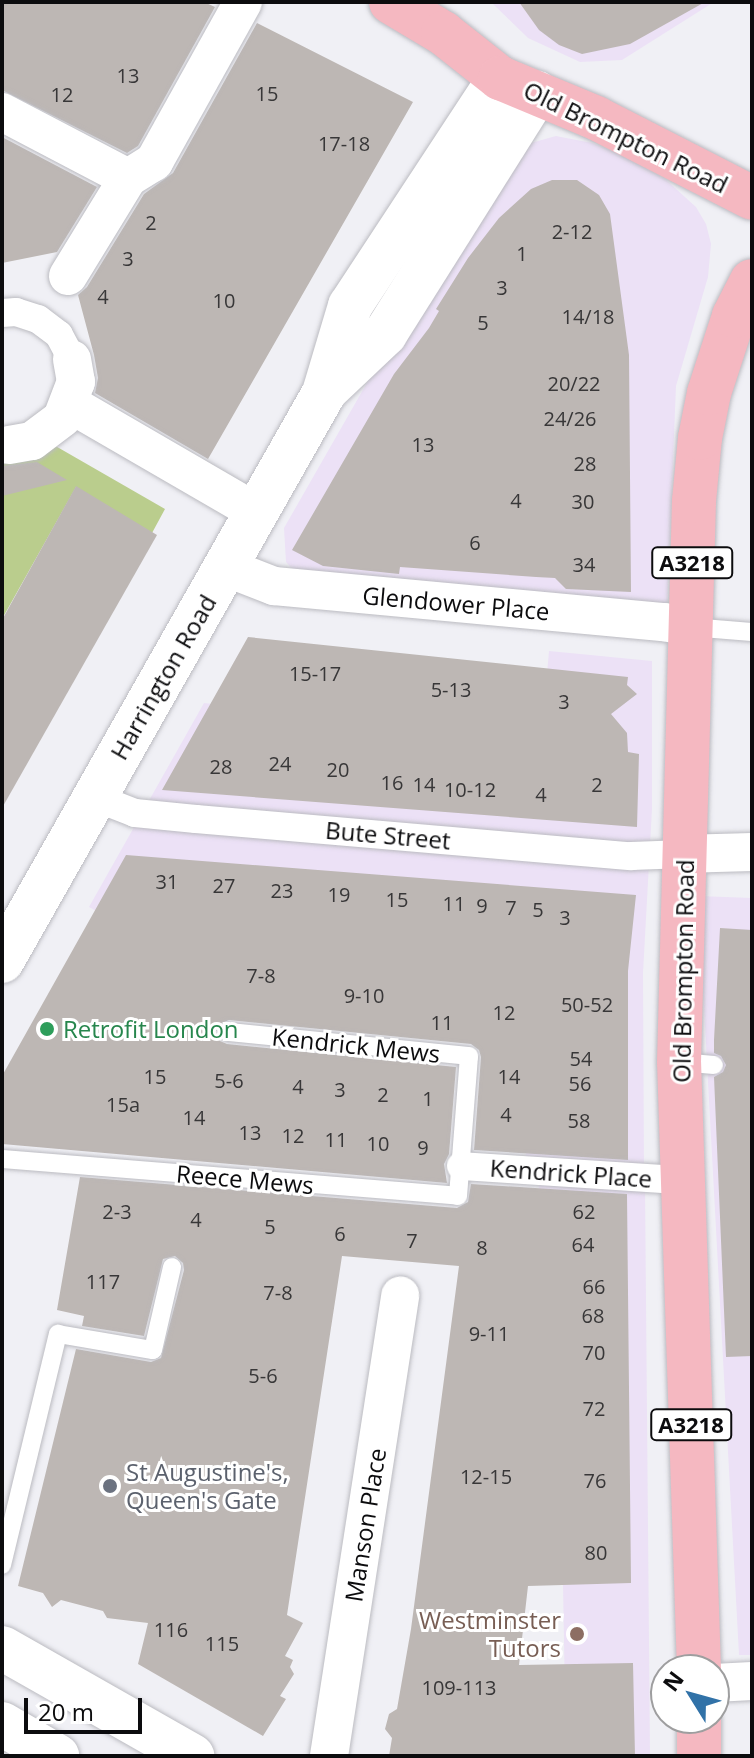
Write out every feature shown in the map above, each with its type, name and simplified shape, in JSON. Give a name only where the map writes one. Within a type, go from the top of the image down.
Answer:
[{"type":"main road","name":"Old Brompton Road","points":[[391,2],[443,33],[518,86],[596,118],[752,198]]},
{"type":"main road","name":"Old Brompton Road","points":[[698,1654],[680,1180],[697,1064],[685,854],[690,627],[700,438],[720,353],[752,281]]},
{"type":"main road","points":[[699,1734],[699,1756]]},
{"type":"street","points":[[68,276],[128,178],[154,162],[243,2]]},
{"type":"street","name":"Harrington Road","points":[[2,961],[324,393],[385,334],[518,86]]},
{"type":"street","points":[[2,112],[128,178]]},
{"type":"street","points":[[2,313],[16,312],[38,319],[59,335],[72,359],[76,382],[62,418],[45,434],[32,441],[6,444]]},
{"type":"street","points":[[70,404],[256,512]]},
{"type":"street","name":"Glendower Place","points":[[225,567],[274,586],[690,627]]},
{"type":"street","name":"Bute Street","points":[[94,797],[135,813],[631,856],[685,854]]},
{"type":"street","points":[[685,854],[752,852]]},
{"type":"street","name":"Kendrick Place","points":[[461,1166],[680,1180]]},
{"type":"street","name":"Manson Place","points":[[329,1756],[400,1295]]},
{"type":"street","points":[[2,1648],[192,1756]]},
{"type":"street","points":[[730,1682],[752,1681]]},
{"type":"street","points":[[2,1724],[57,1756]]},
{"type":"lane","points":[[690,627],[752,632]]},
{"type":"lane","name":"Kendrick Mews","points":[[228,1032],[469,1056],[461,1166]]},
{"type":"lane","name":"Reece Mews","points":[[2,1159],[458,1196],[461,1166]]},
{"type":"lane","points":[[2,1565],[58,1334],[153,1350],[172,1267]]},
{"type":"shaded area","points":[[491,2],[714,2],[622,60],[580,62],[528,38]]},
{"type":"shaded area","points":[[556,136],[592,143],[622,155],[665,179],[696,207],[706,224],[711,244],[708,277],[676,386],[667,609],[299,576],[286,562],[284,528],[368,381],[446,258],[531,143]]},
{"type":"shaded area","points":[[549,651],[652,661],[652,809],[643,973],[644,1173],[525,1162],[541,984],[145,938],[89,907],[204,703],[541,742]]},
{"type":"shaded area","points":[[698,896],[752,898],[752,1655],[739,1655]]},
{"type":"shaded area","points":[[539,1178],[645,1185],[650,1756],[566,1756],[563,1585],[537,1272]]},
{"type":"green space","points":[[52,444],[165,509],[152,533],[76,487],[2,619],[2,465]]},
{"type":"building","points":[[2,2],[204,2],[215,7],[138,146],[127,153],[2,90]]},
{"type":"building","points":[[519,2],[705,2],[630,44],[582,54],[559,45],[539,30]]},
{"type":"building","points":[[257,23],[413,102],[208,459],[95,393],[98,378],[78,295],[87,287],[144,194],[173,173]]},
{"type":"building","points":[[2,137],[97,187],[57,252],[2,263]]},
{"type":"building","points":[[552,180],[577,180],[599,195],[610,214],[629,355],[631,592],[566,589],[555,578],[400,567],[399,574],[323,566],[292,550],[394,374],[429,328],[439,311],[436,309],[468,258],[499,218],[531,189]]},
{"type":"building","points":[[37,462],[67,480],[2,496],[2,466]]},
{"type":"building","points":[[76,486],[157,535],[2,808],[2,620]]},
{"type":"building","points":[[248,637],[628,677],[627,685],[637,694],[611,714],[627,733],[628,752],[639,754],[637,827],[162,790]]},
{"type":"building","points":[[126,855],[636,895],[628,971],[628,1160],[474,1150],[481,1057],[479,1050],[471,1044],[229,1020],[219,1024],[216,1032],[220,1041],[227,1044],[456,1067],[449,1154],[444,1164],[447,1183],[2,1144],[2,1076]]},
{"type":"building","points":[[720,928],[752,930],[752,1356],[726,1357],[714,1077],[723,1072],[726,1065],[721,1056],[714,1053]]},
{"type":"building","points":[[80,1177],[457,1208],[468,1202],[471,1184],[627,1194],[631,1583],[528,1586],[519,1665],[633,1663],[635,1756],[389,1756],[392,1738],[385,1729],[389,1714],[397,1709],[411,1629],[459,1266],[342,1256],[287,1615],[303,1623],[285,1656],[293,1660],[290,1667],[294,1674],[280,1696],[286,1699],[263,1736],[138,1664],[148,1623],[107,1618],[103,1611],[61,1600],[52,1607],[43,1593],[18,1586],[76,1349],[151,1362],[161,1358],[184,1270],[183,1263],[175,1256],[163,1259],[144,1336],[82,1326],[84,1316],[57,1310]]},
{"type":"place","name":"Retrofit London","points":[[47,1029]]},
{"type":"place","name":"St Augustine's, Queen's Gate","points":[[110,1486]]},
{"type":"place","name":"Westminster Tutors","points":[[577,1634]]}]
